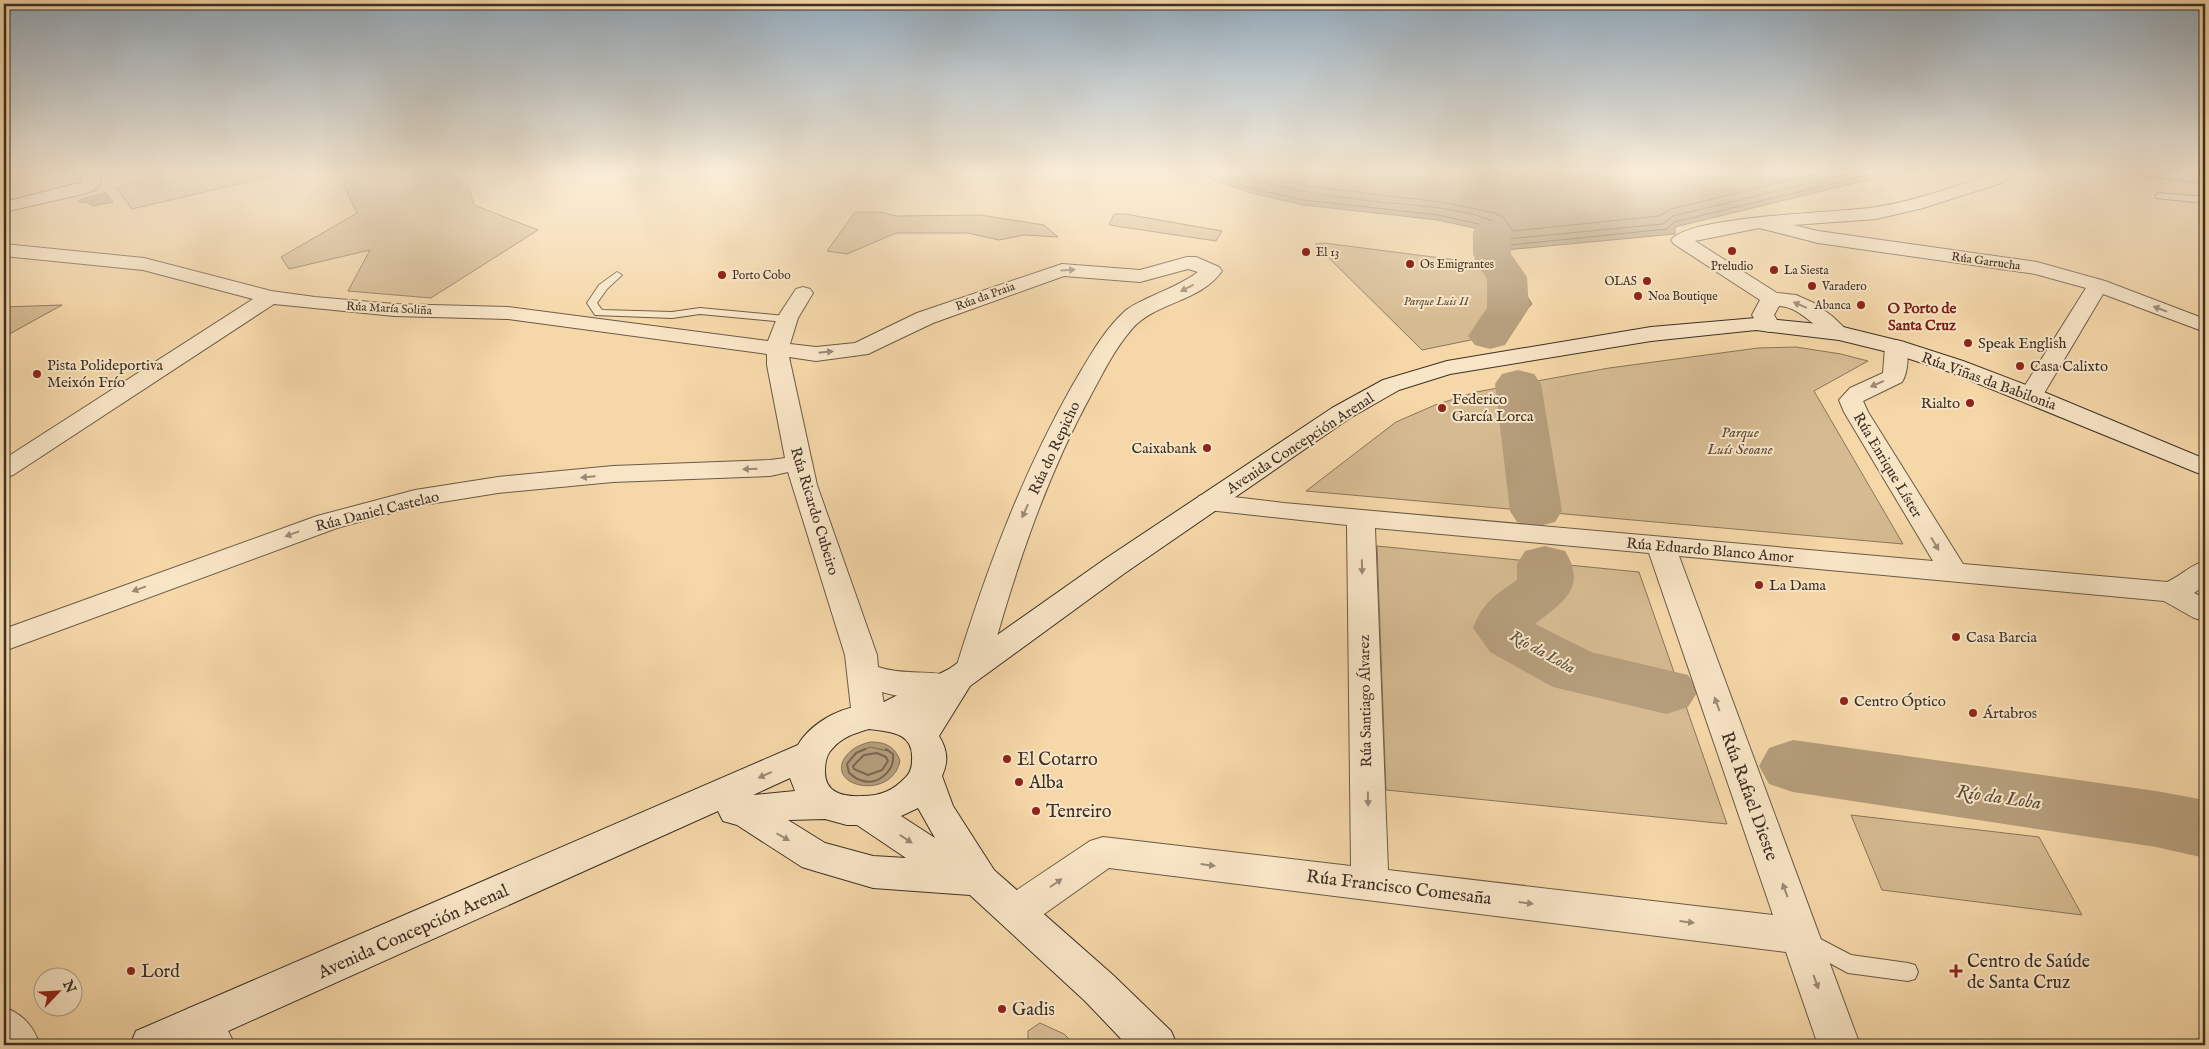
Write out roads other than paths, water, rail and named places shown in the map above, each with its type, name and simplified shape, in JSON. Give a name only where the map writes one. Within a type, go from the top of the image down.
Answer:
[{"type":"street","points":[[1759,222],[1789,220]]},
{"type":"street","name":"Rúa Viñas da Babilonia","points":[[1759,222],[1697,233],[1681,240],[1773,300],[1787,300],[1803,305],[1839,333],[1896,347],[2031,395],[2205,468]]},
{"type":"street","name":"Rúa Garrucha","points":[[1759,222],[1818,237],[2037,268],[2098,286],[2205,326]]},
{"type":"street","name":"Rúa María Soliña","points":[[4,250],[144,264],[270,297],[394,310],[508,313],[777,349]]},
{"type":"street","name":"Rúa da Praia","points":[[777,349],[816,354],[860,349],[926,318],[1062,270],[1140,276],[1187,263],[1196,264]]},
{"type":"street","name":"Rúa do Repicho","points":[[959,676],[1015,534],[1064,420],[1106,348],[1134,313],[1193,285],[1212,271],[1196,264]]},
{"type":"street","points":[[2031,395],[2098,286]]},
{"type":"street","name":"Rúa Ricardo Cubeiro","points":[[803,293],[785,319],[777,349],[778,364],[804,485],[861,655],[864,674],[876,717]]},
{"type":"street","points":[[4,470],[270,297]]},
{"type":"street","points":[[1769,325],[1764,315],[1769,302],[1773,300]]},
{"type":"street","name":"Avenida Concepción Arenal","points":[[151,1045],[204,1038],[675,815],[810,755],[819,741],[833,729],[851,721],[876,717],[959,676],[1208,502],[1341,413],[1391,385],[1446,368],[1651,334],[1756,324],[1839,333]]},
{"type":"street","name":"Rúa Enrique Líster","points":[[1896,347],[1894,376],[1858,393],[1851,400],[1954,572]]},
{"type":"street","name":"Rúa Daniel Castelao","points":[[4,640],[327,522],[416,498],[498,485],[612,474],[770,468],[798,463]]},
{"type":"street","name":"Rúa Eduardo Blanco Amor","points":[[1208,502],[1361,518],[2170,592]]},
{"type":"street","name":"Rúa Santiago Álvarez","points":[[1361,518],[1370,884]]},
{"type":"street","name":"Rúa Rafael Dieste","points":[[1661,546],[1839,1045]]},
{"type":"street","points":[[2170,592],[2188,584],[2205,570]]},
{"type":"street","points":[[2170,592],[2205,611]]},
{"type":"street","points":[[864,674],[894,684],[959,676]]},
{"type":"street","name":"Avenida Concepción Arenal","points":[[923,734],[959,676]]},
{"type":"street","points":[[876,717],[903,722],[923,734],[929,748],[931,762],[926,778],[937,810],[974,880]]},
{"type":"street","points":[[810,755],[806,769],[807,783],[815,796],[827,805]]},
{"type":"street","name":"Avenida Concepción Arenal","points":[[675,815],[796,805],[827,805],[845,811],[865,812],[884,809],[900,802],[917,790],[926,778]]},
{"type":"street","points":[[742,810],[815,856],[873,872],[974,880]]},
{"type":"street","points":[[865,812],[974,880],[1016,912],[1099,988],[1156,1045]]},
{"type":"street","name":"Rúa Francisco Comesaña","points":[[1016,912],[1103,852],[1800,936]]},
{"type":"street","points":[[4,1028],[19,1045]]},
{"type":"lane","points":[[617,275],[603,287],[592,303],[599,313],[672,315],[700,311],[785,319]]},
{"type":"lane","points":[[1800,936],[1848,964],[1908,972]]},
{"type":"water","points":[[1438,220],[1704,220],[1675,227],[1675,234],[1495,251],[1492,232]]},
{"type":"water","points":[[1498,275],[1515,278],[1532,304],[1504,333],[1490,336],[1487,329]]},
{"type":"water","points":[[870,742],[889,746],[900,761],[895,773],[886,781],[875,785],[863,786],[853,783],[845,777],[841,769],[844,759],[849,753],[855,748]]},
{"type":"waterway","name":"Río da Loba","points":[[1490,336],[1508,308],[1507,277],[1496,264],[1492,254],[1492,232]]},
{"type":"waterway","name":"Río da Loba","points":[[1518,384],[1536,511]]},
{"type":"waterway","name":"Río da Loba","points":[[1545,564],[1545,587],[1508,615],[1503,628],[1511,637],[1575,671],[1666,691]]},
{"type":"waterway","name":"Río da Loba","points":[[1793,766],[2156,819],[2205,829]]},
{"type":"place","name":"Preludio","points":[[1732,251]]},
{"type":"place","name":"El 13","points":[[1306,252]]},
{"type":"place","name":"Os Emigrantes","points":[[1410,264]]},
{"type":"place","name":"La Siesta","points":[[1774,270]]},
{"type":"place","name":"Porto Cobo","points":[[722,275]]},
{"type":"place","name":"OLAS","points":[[1647,281]]},
{"type":"place","name":"Varadero","points":[[1812,286]]},
{"type":"place","name":"Noa Boutique","points":[[1638,296]]},
{"type":"place","name":"Abanca","points":[[1861,305]]},
{"type":"place","name":"Speak English","points":[[1968,343]]},
{"type":"place","name":"Casa Calixto","points":[[2020,366]]},
{"type":"place","name":"Pista Polideportiva Meixón Frío","points":[[37,374]]},
{"type":"place","name":"Rialto","points":[[1970,403]]},
{"type":"place","name":"Federico García Lorca","points":[[1442,408]]},
{"type":"place","name":"Caixabank","points":[[1207,448]]},
{"type":"place","name":"La Dama","points":[[1759,585]]},
{"type":"place","name":"Casa Barcia","points":[[1956,637]]},
{"type":"place","name":"Centro Óptico","points":[[1844,701]]},
{"type":"place","name":"Ártabros","points":[[1973,713]]},
{"type":"place","name":"El Cotarro","points":[[1007,759]]},
{"type":"place","name":"Alba","points":[[1019,782]]},
{"type":"place","name":"Tenreiro","points":[[1036,811]]},
{"type":"place","name":"Lord","points":[[131,971]]},
{"type":"place","name":"Centro de Saúde de Santa Cruz","points":[[1956,971]]},
{"type":"place","name":"Gadis","points":[[1002,1009]]},
{"type":"district","name":"O Porto de Santa Cruz","points":[[1922,316]]},
{"type":"park label","name":"Parque Luis II","points":[[1436,301]]},
{"type":"park label","name":"Parque Luís Seoane","points":[[1740,440]]}]
